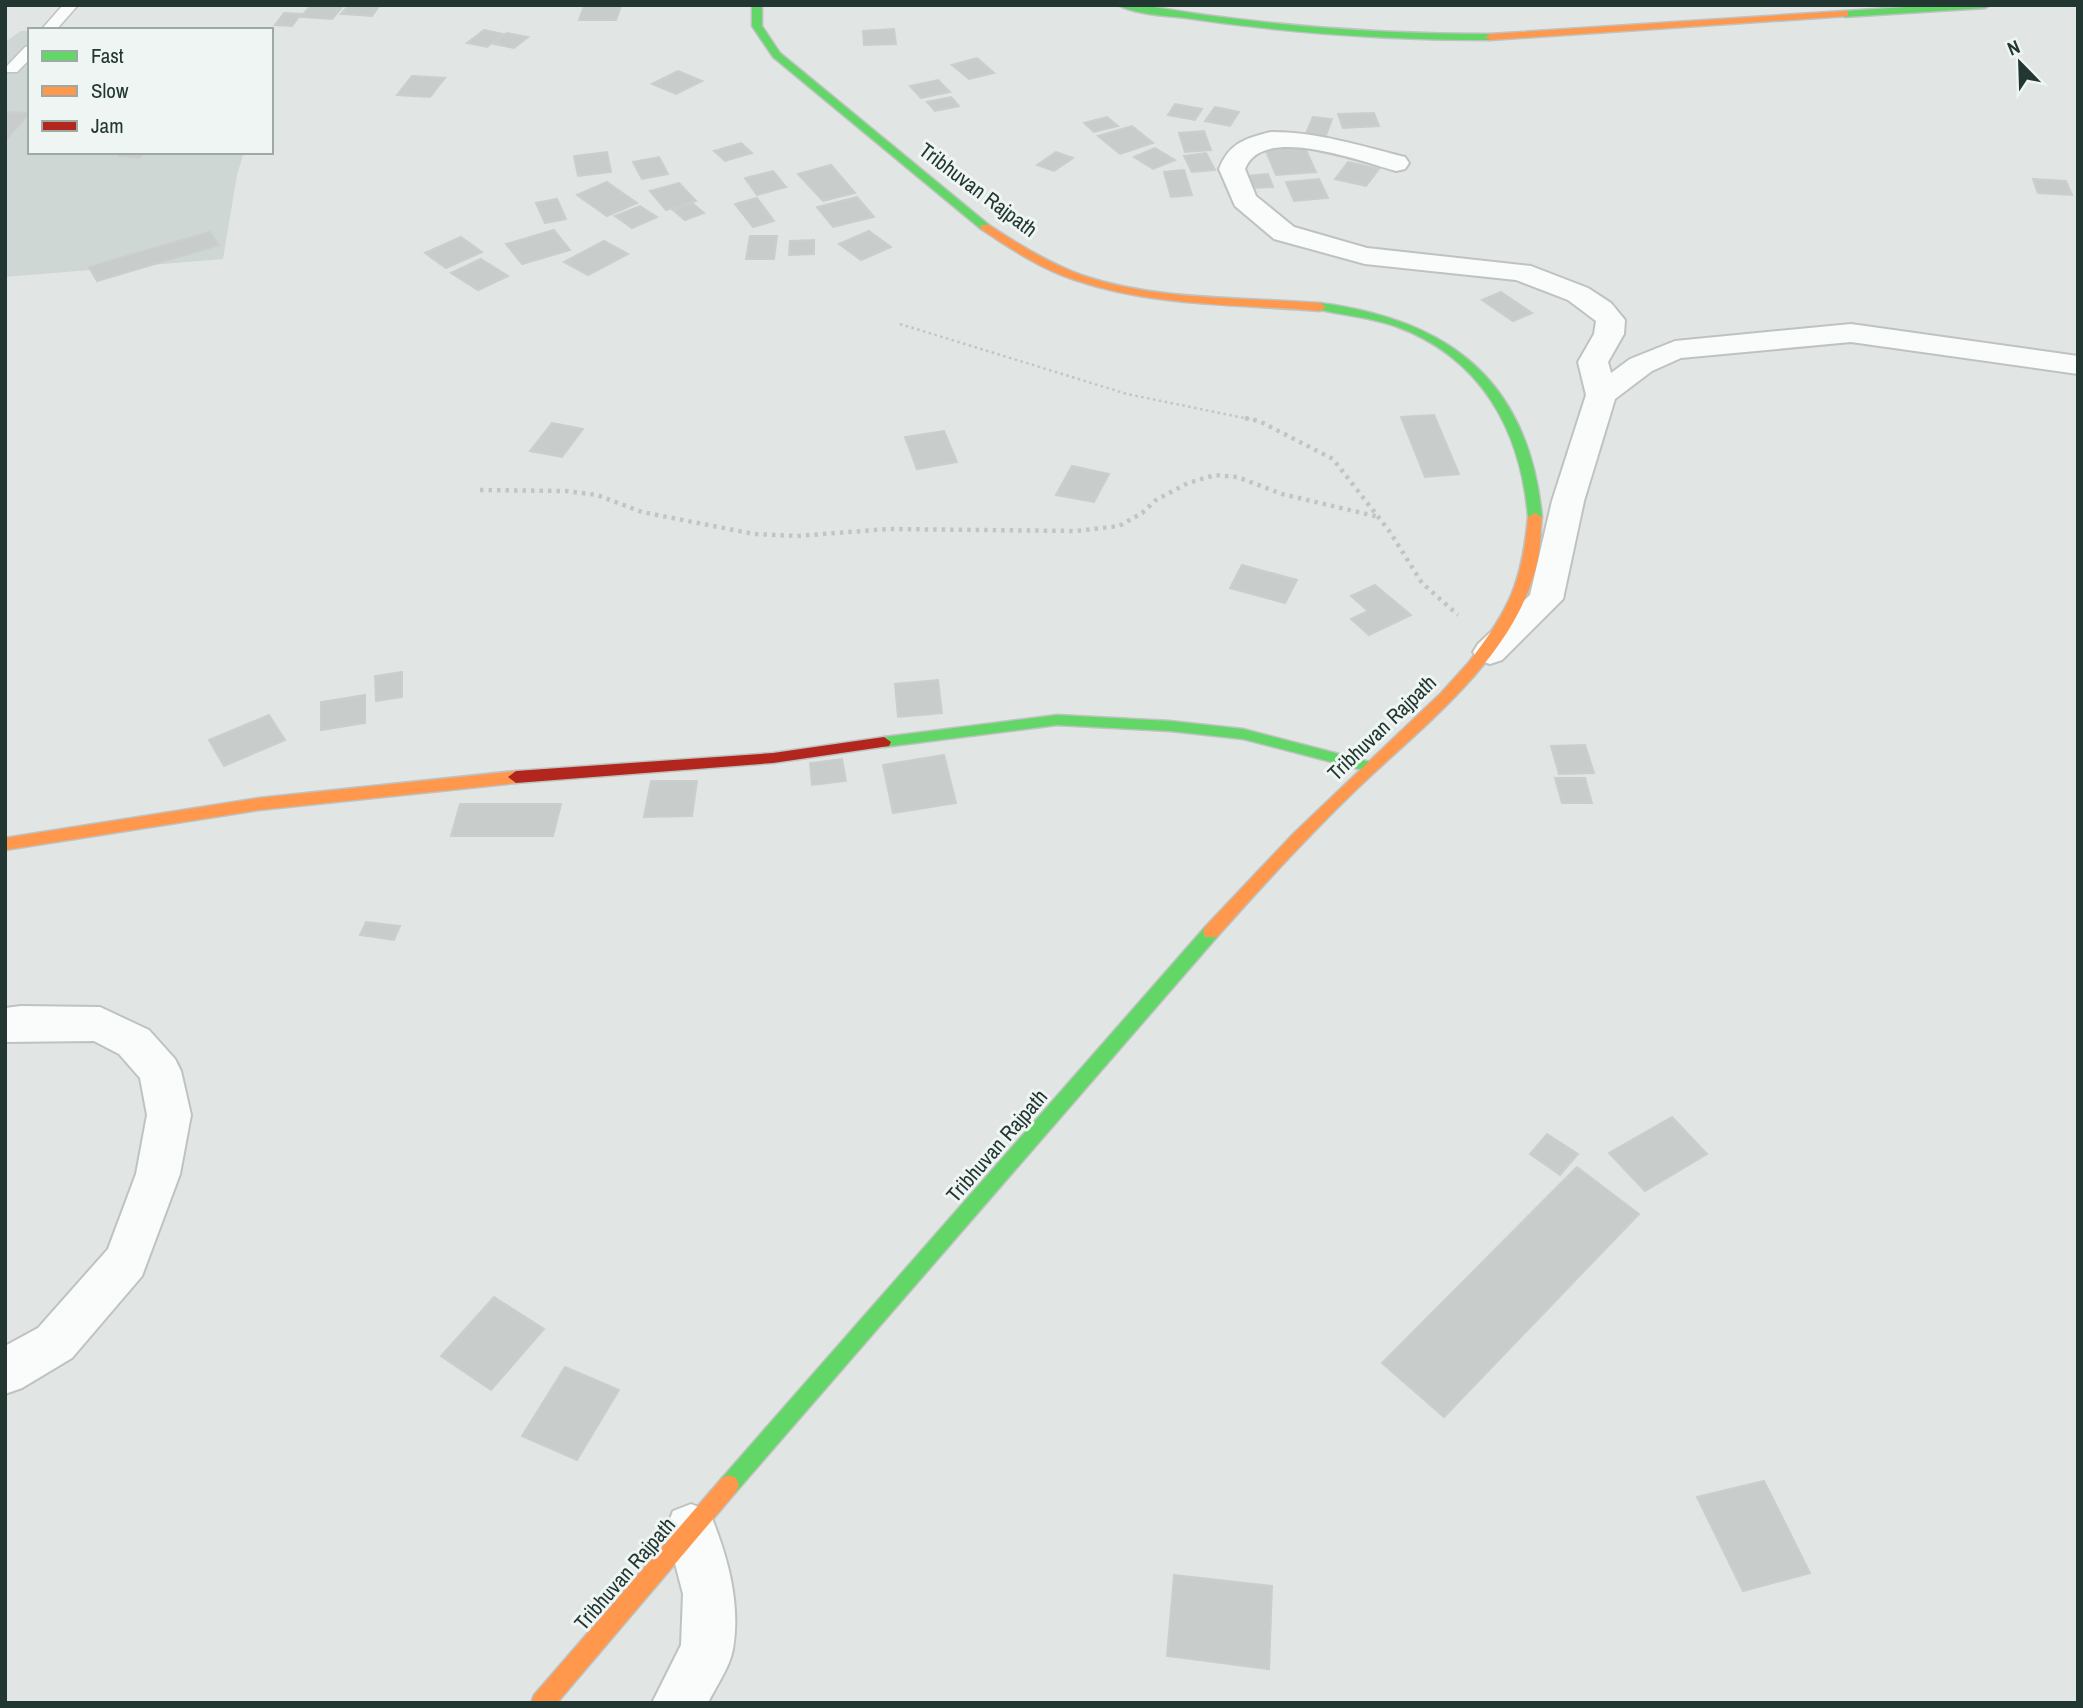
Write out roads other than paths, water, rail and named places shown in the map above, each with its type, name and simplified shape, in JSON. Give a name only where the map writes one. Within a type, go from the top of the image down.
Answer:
[{"type":"main road","name":"Tribhuvan Rajpath","points":[[542,1703],[1250,889],[1486,653],[1514,609],[1530,572],[1535,550],[1536,506],[1527,454],[1509,416],[1486,383],[1452,351],[1416,330],[1374,317],[1314,308],[1138,292],[1085,279],[1035,257],[987,228],[942,194],[776,55],[758,31],[754,13],[757,5]]},
{"type":"main road","points":[[1123,5],[1175,16],[1262,27],[1445,37],[1560,34],[1984,5]]},
{"type":"main road","points":[[5,844],[259,804],[528,776],[773,758],[1057,720],[1170,726],[1243,734],[1370,767]]},
{"type":"street","points":[[1396,163],[1287,138],[1267,139],[1254,144],[1238,155],[1232,169],[1244,200],[1284,233],[1365,256],[1521,272],[1578,294],[1601,309],[1611,320],[1609,334],[1593,362],[1601,396],[1568,501],[1546,599],[1486,653]]},
{"type":"street","points":[[1601,396],[1641,365],[1675,350],[1851,333],[2078,365]]},
{"type":"street","points":[[5,1025],[100,1024],[134,1042],[160,1071],[169,1115],[158,1174],[126,1261],[55,1343],[5,1372]]},
{"type":"street","points":[[679,1703],[707,1650],[709,1594],[691,1529]]},
{"type":"lane","points":[[50,28],[71,5]]},
{"type":"lane","points":[[12,69],[28,52]]}]
